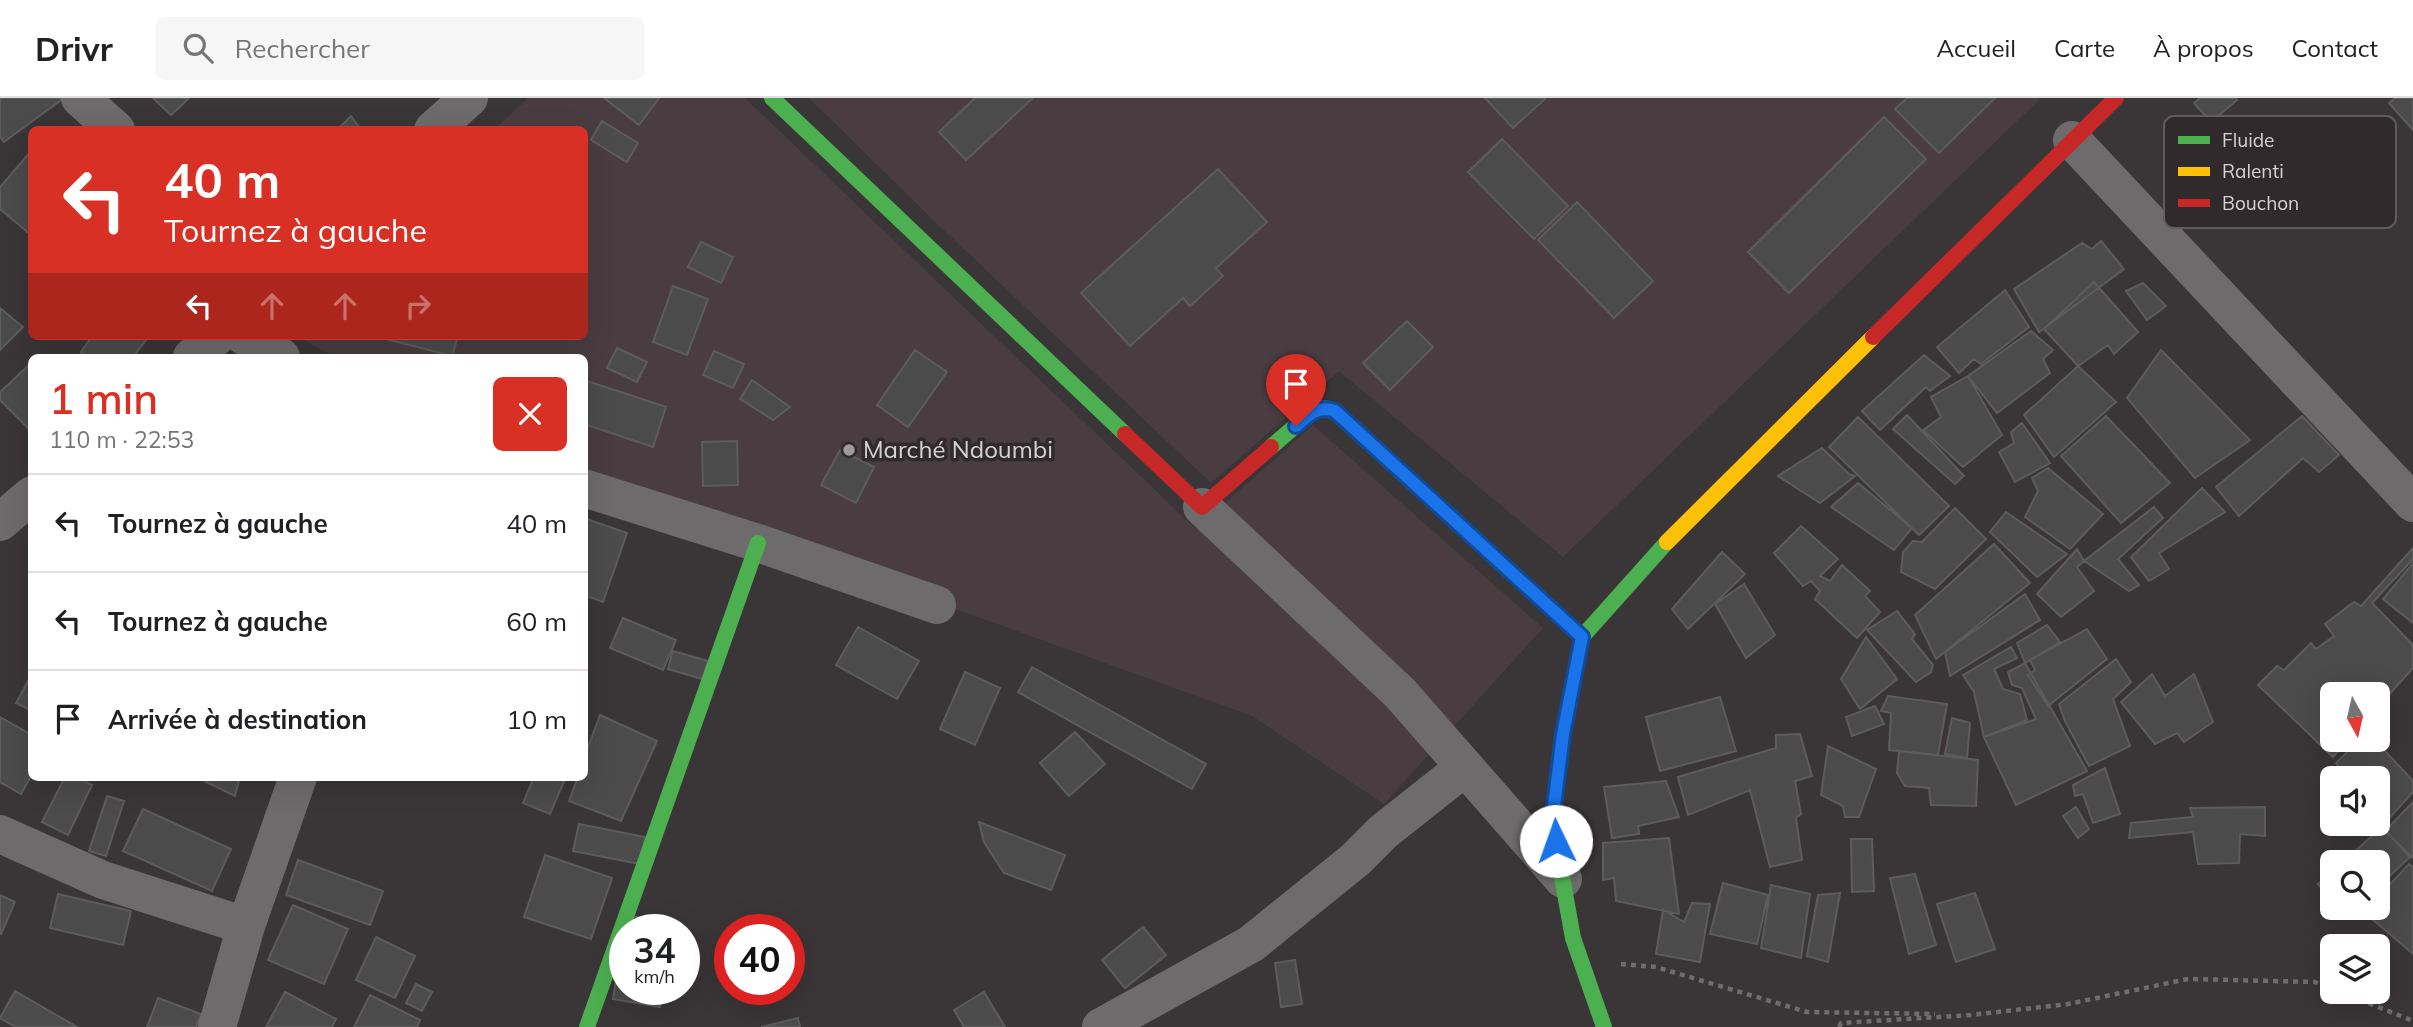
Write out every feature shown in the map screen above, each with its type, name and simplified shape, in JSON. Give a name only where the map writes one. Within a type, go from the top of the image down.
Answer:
[{"type":"street","points":[[80,98],[112,126]]},
{"type":"street","points":[[438,126],[469,98]]},
{"type":"street","points":[[772,98],[1400,693],[1563,879]]},
{"type":"street","points":[[1604,1027],[1573,938],[1552,822],[1563,734],[1582,637],[1652,557],[2116,98]]},
{"type":"street","points":[[2072,140],[2413,503]]},
{"type":"street","points":[[196,354],[212,340]]},
{"type":"street","points":[[251,340],[276,354]]},
{"type":"street","points":[[1202,507],[1314,410],[1325,408],[1335,411],[1582,637]]},
{"type":"street","points":[[588,489],[758,543],[937,605]]},
{"type":"street","points":[[0,522],[28,498]]},
{"type":"street","points":[[587,1027],[758,543]]},
{"type":"street","points":[[1101,1027],[1251,944],[1355,860],[1383,832],[1465,767]]},
{"type":"street","points":[[217,1027],[246,926],[297,781]]},
{"type":"street","points":[[0,834],[103,880],[246,926]]},
{"type":"path","points":[[1581,961],[1656,967],[1807,1012],[1971,1014]]},
{"type":"path","points":[[1839,1027],[1841,1023],[2068,1004],[2188,979],[2320,984]]},
{"type":"path","points":[[2371,1004],[2413,1021]]},
{"type":"shaded area","name":"Marché Ndoumbi","points":[[528,98],[745,98],[1196,529],[1313,425],[1543,628],[1384,804],[1252,716],[588,476],[588,354],[330,354],[304,340],[588,340],[588,126],[498,126]]},
{"type":"shaded area","points":[[809,98],[2041,98],[1563,557],[1339,371],[1211,483],[930,217]]},
{"type":"building","points":[[0,98],[64,98],[4,142],[0,137]]},
{"type":"building","points":[[153,98],[189,98],[171,115]]},
{"type":"building","points":[[604,98],[659,98],[639,125]]},
{"type":"building","points":[[975,98],[1033,98],[966,160],[939,132]]},
{"type":"building","points":[[1485,98],[1546,98],[1513,128]]},
{"type":"building","points":[[1907,98],[1995,98],[1939,153],[1895,109]]},
{"type":"building","points":[[2200,98],[2237,100],[2218,116],[2206,116],[2194,103]]},
{"type":"building","points":[[2395,98],[2413,98],[2413,130],[2389,103]]},
{"type":"building","points":[[351,116],[358,126],[341,126]]},
{"type":"building","points":[[1884,117],[1926,159],[1789,293],[1748,252]]},
{"type":"building","points":[[602,121],[638,143],[627,162],[591,140]]},
{"type":"building","points":[[1502,139],[1568,206],[1534,239],[1468,172]]},
{"type":"building","points":[[28,155],[28,233],[0,209],[0,187]]},
{"type":"building","points":[[1218,169],[1267,222],[1216,268],[1223,276],[1190,306],[1183,298],[1130,346],[1081,293]]},
{"type":"building","points":[[1577,202],[1653,281],[1614,318],[1538,240]]},
{"type":"building","points":[[2101,241],[2124,269],[2039,332],[2014,289],[2082,243],[2092,249]]},
{"type":"building","points":[[701,242],[733,257],[721,283],[688,267]]},
{"type":"building","points":[[2094,282],[2138,332],[2114,354],[2108,345],[2078,366],[2044,329]]},
{"type":"building","points":[[2143,283],[2166,306],[2147,320],[2126,291]]},
{"type":"building","points":[[673,286],[708,299],[687,355],[653,342]]},
{"type":"building","points":[[2005,290],[2029,327],[1981,364],[1974,359],[1959,373],[1937,347]]},
{"type":"building","points":[[0,308],[23,327],[0,350]]},
{"type":"building","points":[[1407,321],[1433,347],[1390,390],[1363,363]]},
{"type":"building","points":[[2031,331],[2053,350],[2043,359],[2050,373],[1997,413],[1968,376]]},
{"type":"building","points":[[89,340],[146,340],[135,354],[81,352]]},
{"type":"building","points":[[390,340],[457,340],[453,354]]},
{"type":"building","points":[[617,348],[647,362],[637,382],[607,368]]},
{"type":"building","points":[[915,350],[947,372],[908,427],[877,405]]},
{"type":"building","points":[[2161,350],[2250,440],[2195,478],[2127,398]]},
{"type":"building","points":[[714,351],[744,364],[733,388],[703,375]]},
{"type":"building","points":[[1924,355],[1950,376],[1930,391],[1926,387],[1880,430],[1862,411]]},
{"type":"building","points":[[28,366],[28,428],[0,400],[0,392]]},
{"type":"building","points":[[2078,366],[2116,402],[2054,457],[2024,415]]},
{"type":"building","points":[[1968,376],[2002,435],[1963,467],[1923,430],[1941,417],[1931,397]]},
{"type":"building","points":[[752,380],[790,407],[773,420],[740,399]]},
{"type":"building","points":[[588,381],[666,407],[653,447],[588,425]]},
{"type":"building","points":[[1907,415],[1964,476],[1955,484],[1893,429]]},
{"type":"building","points":[[2106,416],[2170,483],[2121,523],[2061,456]]},
{"type":"building","points":[[2302,416],[2339,455],[2319,472],[2303,458],[2239,516],[2216,487]]},
{"type":"building","points":[[1858,417],[1949,506],[1919,535],[1829,447]]},
{"type":"building","points":[[2022,423],[2050,463],[2015,482],[1999,452],[2014,443],[2011,432]]},
{"type":"building","points":[[737,441],[738,485],[703,486],[702,442]]},
{"type":"building","points":[[1822,448],[1849,474],[1855,476],[1820,503],[1778,476]]},
{"type":"building","points":[[840,450],[874,467],[856,503],[821,485]]},
{"type":"building","points":[[2048,468],[2103,514],[2070,549],[2025,517],[2038,491],[2032,478]]},
{"type":"building","points":[[1858,483],[1912,528],[1894,550],[1831,507]]},
{"type":"building","points":[[2202,488],[2225,512],[2159,553],[2169,569],[2149,581],[2131,557]]},
{"type":"building","points":[[2154,507],[2163,518],[2118,559],[2139,585],[2129,591],[2084,561]]},
{"type":"building","points":[[1955,508],[1986,539],[1935,589],[1901,572],[1903,552],[1913,541],[1922,542]]},
{"type":"building","points":[[2006,512],[2067,554],[2037,577],[1990,532]]},
{"type":"building","points":[[588,519],[627,533],[603,602],[588,596]]},
{"type":"building","points":[[1801,526],[1838,559],[1820,576],[1830,581],[1842,565],[1870,591],[1865,596],[1880,612],[1857,638],[1815,599],[1820,591],[1811,581],[1803,586],[1774,553]]},
{"type":"building","points":[[1994,544],[2030,583],[1936,659],[1915,615]]},
{"type":"building","points":[[2413,548],[2413,559],[2372,603],[2413,645],[2413,668],[2390,694],[2390,682],[2320,682],[2320,745],[2258,685],[2277,666],[2284,670],[2311,643],[2316,649],[2334,636],[2325,624],[2354,602],[2361,606]]},
{"type":"building","points":[[2077,549],[2084,561],[2077,567],[2094,591],[2061,617],[2037,594]]},
{"type":"building","points":[[1722,552],[1745,574],[1688,629],[1672,609]]},
{"type":"building","points":[[2413,563],[2413,623],[2383,599]]},
{"type":"building","points":[[1744,584],[1775,635],[1746,658],[1715,604]]},
{"type":"building","points":[[2025,594],[2040,620],[1950,676],[1945,652]]},
{"type":"building","points":[[1897,611],[1915,634],[1912,639],[1933,665],[1931,672],[1916,682],[1867,630]]},
{"type":"building","points":[[623,618],[676,640],[663,670],[610,648]]},
{"type":"building","points":[[2047,625],[2060,642],[2025,663],[2017,643]]},
{"type":"building","points":[[858,627],[919,661],[897,699],[836,665]]},
{"type":"building","points":[[2087,629],[2107,659],[2048,706],[2028,675],[2035,670],[2030,660]]},
{"type":"building","points":[[1866,637],[1897,679],[1860,709],[1841,679]]},
{"type":"building","points":[[2011,647],[2017,658],[1994,669],[2003,689],[2020,694],[2027,720],[1984,737],[1974,692],[1963,675]]},
{"type":"building","points":[[673,651],[708,661],[702,679],[668,669]]},
{"type":"building","points":[[2116,659],[2131,682],[2113,699],[2130,746],[2089,766],[2059,704]]},
{"type":"building","points":[[2025,663],[2087,771],[2016,805],[1984,737],[2036,719],[2022,688],[2012,685],[2008,672]]},
{"type":"building","points":[[1032,667],[1206,764],[1192,789],[1018,692]]},
{"type":"building","points":[[965,672],[1000,688],[975,745],[940,729]]},
{"type":"building","points":[[2152,674],[2165,696],[2194,674],[2213,722],[2184,742],[2177,733],[2155,744],[2121,702]]},
{"type":"building","points":[[28,681],[28,709],[16,703]]},
{"type":"building","points":[[1888,696],[1947,704],[1938,755],[1889,750],[1891,713],[1881,711]]},
{"type":"building","points":[[1720,697],[1736,751],[1660,771],[1646,717]]},
{"type":"building","points":[[1875,706],[1884,724],[1852,736],[1846,717]]},
{"type":"building","points":[[600,715],[657,741],[621,821],[569,801],[576,781],[588,781],[588,747]]},
{"type":"building","points":[[0,717],[28,733],[29,781],[21,794],[0,782]]},
{"type":"building","points":[[1952,718],[1970,723],[1967,758],[1945,754]]},
{"type":"building","points":[[1075,732],[1105,764],[1069,796],[1040,763]]},
{"type":"building","points":[[1800,734],[1812,776],[1795,781],[1801,814],[1796,818],[1802,860],[1770,867],[1750,790],[1688,815],[1678,777],[1776,748],[1776,735]]},
{"type":"building","points":[[1828,746],[1876,769],[1859,817],[1845,817],[1843,806],[1821,795]]},
{"type":"building","points":[[1899,751],[1978,760],[1976,806],[1931,805],[1929,788],[1905,786],[1897,773]]},
{"type":"building","points":[[2347,752],[2386,752],[2413,781],[2413,792],[2390,817],[2390,766],[2338,766],[2336,763]]},
{"type":"building","points":[[2105,768],[2120,814],[2093,823],[2083,794],[2075,796],[2073,785]]},
{"type":"building","points":[[63,781],[84,781],[92,785],[68,835],[42,822]]},
{"type":"building","points":[[204,781],[239,781],[235,796]]},
{"type":"building","points":[[532,781],[564,781],[550,814],[523,803]]},
{"type":"building","points":[[1666,781],[1679,817],[1638,826],[1639,834],[1612,838],[1604,787]]},
{"type":"building","points":[[107,796],[124,801],[106,856],[89,851]]},
{"type":"building","points":[[2413,802],[2413,858],[2390,836],[2390,826]]},
{"type":"building","points":[[2076,807],[2089,829],[2078,838],[2063,816]]},
{"type":"building","points":[[2265,807],[2265,836],[2240,834],[2239,863],[2198,864],[2193,832],[2129,838],[2131,823],[2193,817],[2190,808]]},
{"type":"building","points":[[143,809],[231,849],[212,891],[123,851]]},
{"type":"building","points":[[979,822],[1065,855],[1051,890],[1004,873],[984,842]]},
{"type":"building","points":[[579,824],[645,837],[640,864],[573,851]]},
{"type":"building","points":[[2372,836],[2390,836],[2410,857],[2390,876],[2390,850],[2356,850]]},
{"type":"building","points":[[1669,838],[1679,914],[1616,901],[1614,878],[1603,880],[1603,843]]},
{"type":"building","points":[[1851,839],[1872,839],[1874,891],[1852,892]]},
{"type":"building","points":[[545,855],[612,878],[591,939],[524,917]]},
{"type":"building","points":[[298,860],[383,891],[370,925],[286,895]]},
{"type":"building","points":[[2409,864],[2413,867],[2413,954],[2373,920],[2390,920],[2390,884]]},
{"type":"building","points":[[1915,874],[1936,945],[1909,954],[1890,878]]},
{"type":"building","points":[[1723,883],[1768,895],[1757,944],[1710,934]]},
{"type":"building","points":[[1771,885],[1810,894],[1801,958],[1761,948]]},
{"type":"building","points":[[1840,893],[1828,962],[1807,956],[1818,895]]},
{"type":"building","points":[[1975,893],[1995,949],[1956,962],[1937,904]]},
{"type":"building","points":[[58,894],[131,911],[123,945],[50,928]]},
{"type":"building","points":[[0,895],[15,902],[1,934],[0,933]]},
{"type":"building","points":[[1692,903],[1710,904],[1700,962],[1656,954],[1663,910],[1684,922]]},
{"type":"building","points":[[293,905],[348,929],[324,984],[268,960]]},
{"type":"building","points":[[1143,927],[1166,955],[1125,988],[1102,960]]},
{"type":"building","points":[[376,937],[415,956],[395,998],[356,980]]},
{"type":"building","points":[[1295,960],[1302,1004],[1281,1007],[1275,963]]},
{"type":"building","points":[[416,984],[432,992],[422,1011],[406,1003]]},
{"type":"building","points":[[15,991],[77,1027],[16,1027],[0,1018]]},
{"type":"building","points":[[285,992],[336,1019],[332,1027],[266,1027]]},
{"type":"building","points":[[984,992],[1005,1027],[964,1027],[954,1010]]},
{"type":"building","points":[[370,995],[420,1020],[417,1027],[354,1027]]},
{"type":"building","points":[[158,998],[201,1014],[196,1027],[147,1027]]},
{"type":"building","points":[[798,1018],[800,1027],[761,1027]]},
{"type":"traffic: fast","points":[[772,98],[1125,434]]},
{"type":"traffic: fast","points":[[1271,447],[1314,410],[1325,408],[1335,412],[1582,637]]},
{"type":"traffic: fast","points":[[1604,1027],[1573,938],[1552,822],[1563,734],[1582,637],[1667,542]]},
{"type":"traffic: fast","points":[[587,1027],[758,543]]},
{"type":"traffic: slow","points":[[1667,542],[1873,337]]},
{"type":"traffic: jam","points":[[1873,337],[2116,98]]},
{"type":"traffic: jam","points":[[1125,434],[1202,507],[1271,447]]},
{"type":"place","name":"Marché Ndoumbi","points":[[849,450]]},
{"type":"route","points":[[1296,426],[1314,410],[1325,408],[1335,411],[1582,637],[1563,734],[1552,822],[1556,841]]}]
